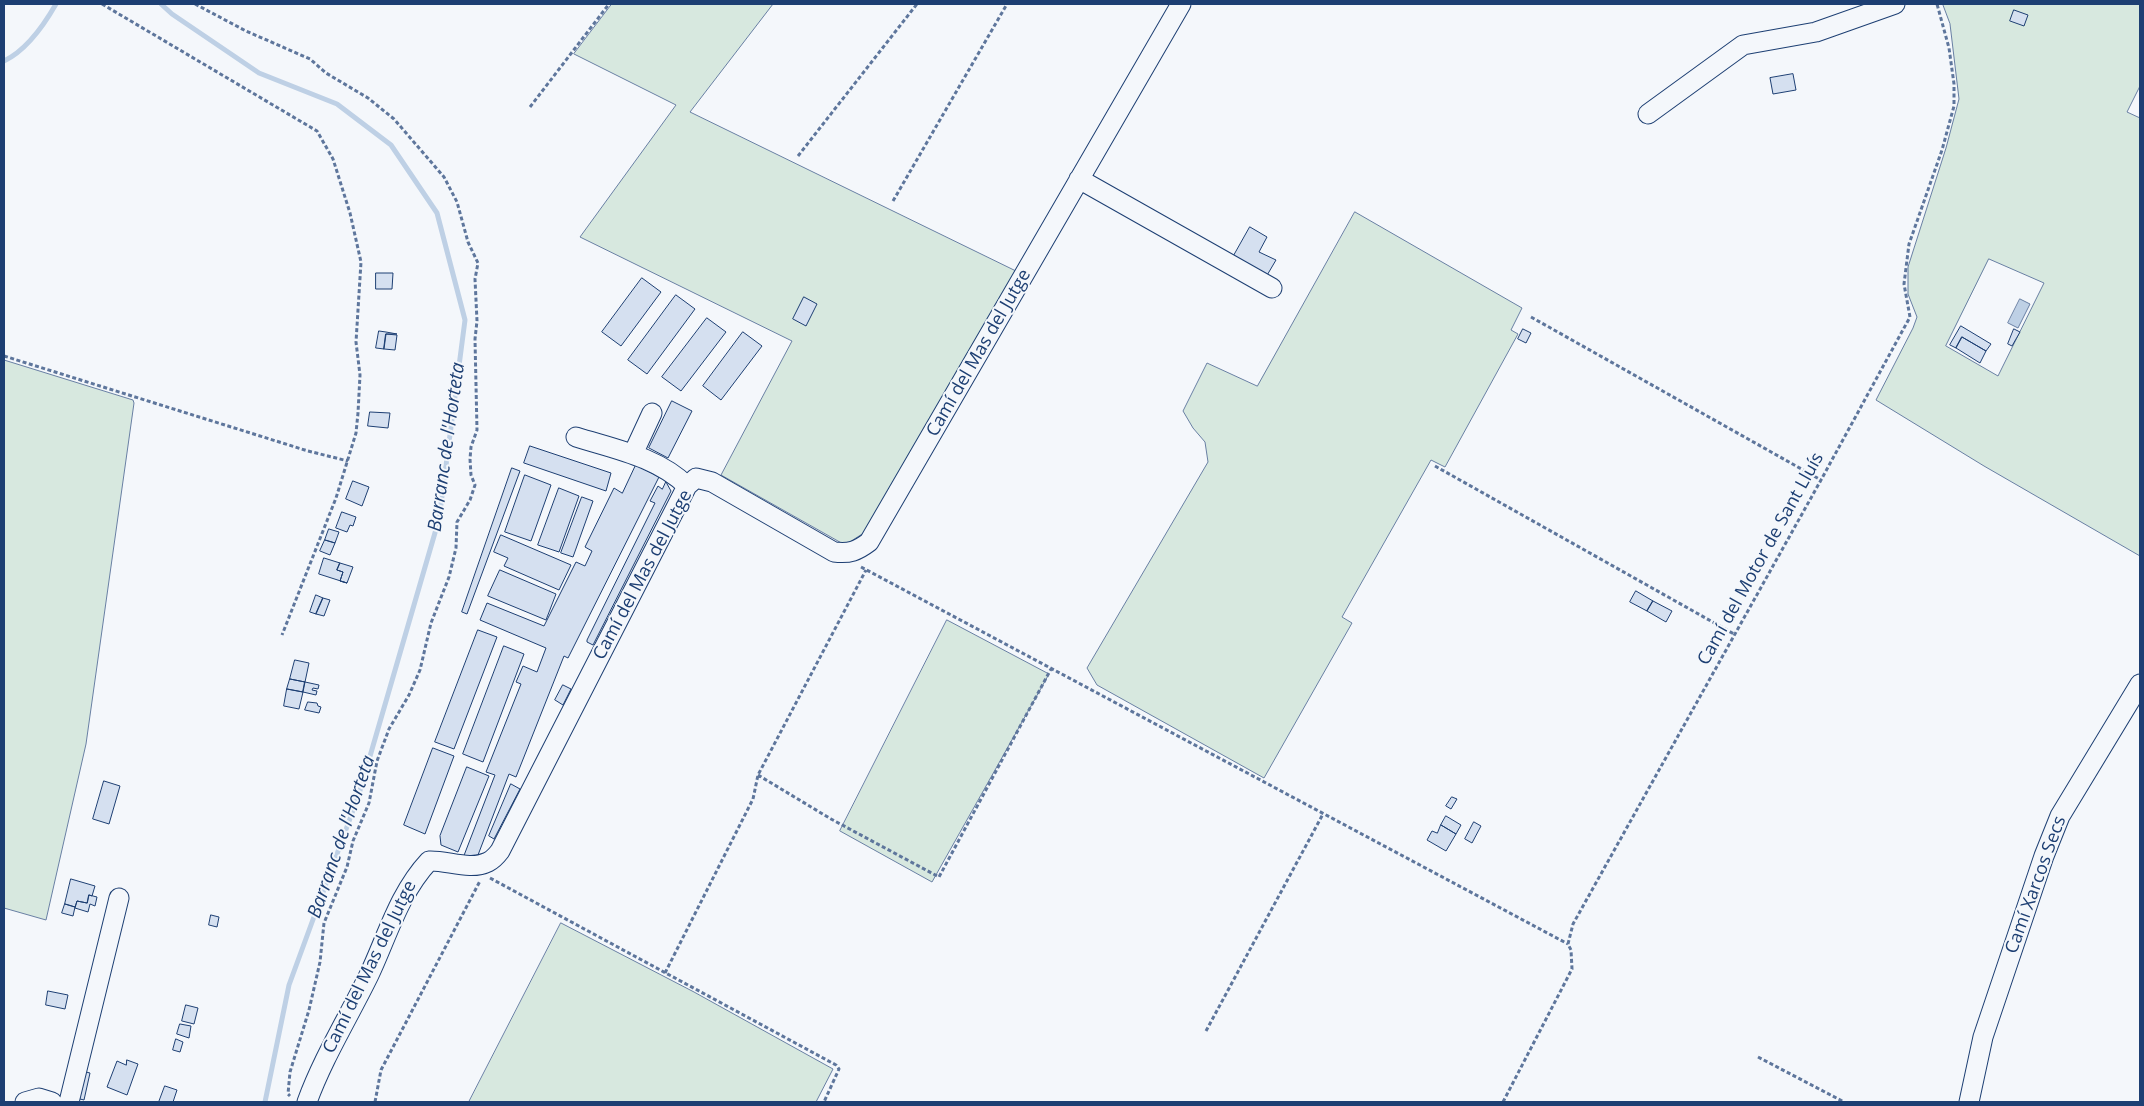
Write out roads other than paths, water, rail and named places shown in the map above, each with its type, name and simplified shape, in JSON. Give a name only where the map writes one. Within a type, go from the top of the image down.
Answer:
[{"type":"street","name":"Camí del Mas del Jutge","points":[[308,1102],[318,1071],[344,1025],[402,899],[417,874],[429,861],[443,860],[456,865],[474,865],[488,862],[500,851],[687,486],[696,478],[712,482],[834,552],[848,554],[859,550],[869,542],[1182,4]]},
{"type":"street","points":[[1648,114],[1743,45],[1816,32],[1895,4]]},
{"type":"street","points":[[1079,179],[1272,288]]},
{"type":"street","points":[[633,454],[652,413]]},
{"type":"street","points":[[576,437],[633,454],[674,473],[687,486]]},
{"type":"street","name":"Camí Xarcos Secs","points":[[1969,1102],[1983,1037],[2019,927],[2060,816],[2140,684]]},
{"type":"street","points":[[69,1102],[119,898]]},
{"type":"street","points":[[25,1102],[39,1098],[52,1102]]},
{"type":"water","points":[[2020,299],[2030,304],[2018,328],[2008,323]]},
{"type":"waterway","points":[[4,61],[27,44],[56,4]]},
{"type":"waterway","name":"Barranc de l'Horteta","points":[[161,4],[172,14],[259,73],[337,104],[391,145],[437,213],[465,320],[439,519],[359,794],[289,985],[265,1102]]}]
